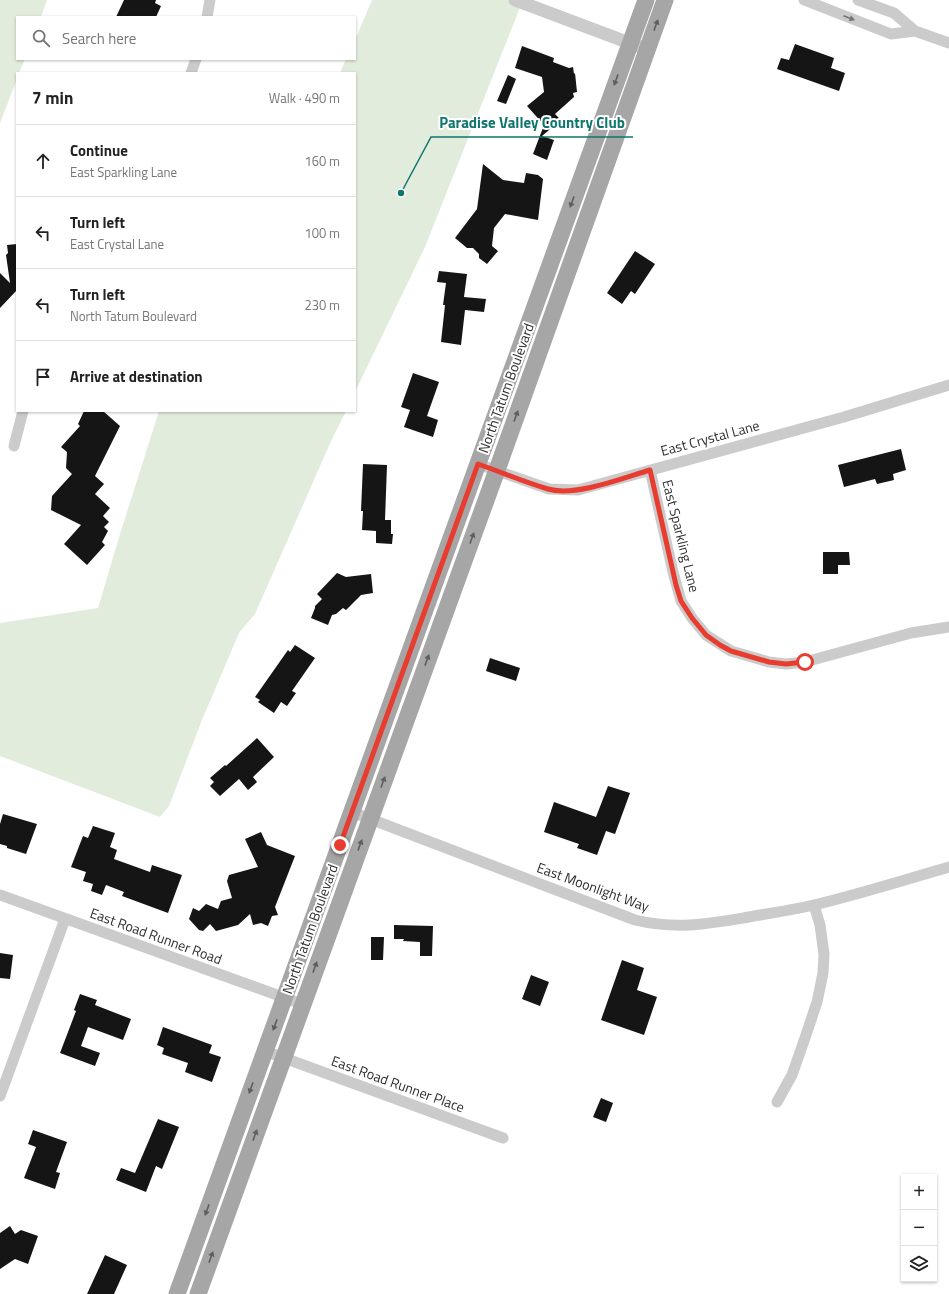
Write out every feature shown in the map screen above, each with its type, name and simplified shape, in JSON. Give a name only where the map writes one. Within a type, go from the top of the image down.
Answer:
[{"type":"main road","name":"North Tatum Boulevard","points":[[177,1294],[646,0]]},
{"type":"main road","name":"North Tatum Boulevard","points":[[198,1294],[665,0]]},
{"type":"street","points":[[207,16],[210,0]]},
{"type":"street","points":[[515,0],[648,50]]},
{"type":"street","points":[[804,0],[824,4],[891,34],[914,31]]},
{"type":"street","points":[[858,0],[894,13],[914,31],[949,43]]},
{"type":"street","points":[[191,72],[196,60]]},
{"type":"street","name":"East Crystal Lane","points":[[478,464],[549,489],[564,491],[578,490],[836,419],[949,386]]},
{"type":"street","points":[[14,446],[23,412]]},
{"type":"street","name":"East Sparkling Lane","points":[[650,470],[672,572],[681,601],[692,618],[706,635],[731,651],[769,662],[786,664],[805,662],[911,633],[949,627]]},
{"type":"street","name":"East Moonlight Way","points":[[352,812],[634,920],[652,924],[684,926],[698,925],[814,905],[949,868]]},
{"type":"street","name":"East Road Runner Road","points":[[0,895],[302,1004]]},
{"type":"street","points":[[777,1102],[792,1075],[817,1002],[824,973],[824,954],[820,925],[814,905]]},
{"type":"street","points":[[0,1096],[65,919]]},
{"type":"street","name":"East Road Runner Place","points":[[265,1051],[503,1138]]},
{"type":"green space","points":[[0,0],[47,0],[41,16],[16,16],[16,60],[25,60],[19,72],[16,72],[16,82],[0,123]]},
{"type":"green space","points":[[372,0],[523,0],[425,247],[356,390],[356,72],[340,72],[346,60],[356,60],[356,38]]},
{"type":"green space","points":[[159,412],[346,412],[332,439],[255,614],[239,633],[202,720],[169,806],[160,817],[0,756],[0,623],[98,608]]},
{"type":"building","points":[[124,0],[156,0],[155,3],[161,6],[156,16],[116,16]]},
{"type":"building","points":[[795,44],[834,58],[831,68],[845,73],[839,91],[777,69],[781,58],[789,60]]},
{"type":"building","points":[[522,46],[554,58],[553,62],[569,68],[573,67],[574,74],[575,73],[577,92],[573,93],[574,97],[555,114],[561,120],[542,136],[554,140],[547,160],[533,154],[544,125],[527,106],[544,92],[542,77],[515,68]]},
{"type":"building","points":[[508,75],[516,79],[506,104],[497,101]]},
{"type":"building","points":[[483,164],[503,180],[524,183],[526,173],[538,175],[543,179],[538,220],[505,214],[494,228],[492,246],[498,251],[487,264],[479,258],[479,254],[473,248],[467,248],[455,238],[477,209]]},
{"type":"building","points":[[16,244],[16,291],[0,308],[0,273],[10,283],[6,255],[8,253],[7,245]]},
{"type":"building","points":[[635,251],[655,264],[635,294],[631,291],[622,304],[607,293]]},
{"type":"building","points":[[439,271],[467,274],[464,297],[486,299],[484,312],[465,310],[461,345],[441,342],[446,283],[437,282]]},
{"type":"building","points":[[413,373],[439,382],[427,416],[438,420],[433,437],[404,427],[410,410],[401,407]]},
{"type":"building","points":[[84,412],[104,412],[120,426],[95,476],[104,484],[95,494],[110,508],[103,516],[109,522],[104,527],[108,531],[102,542],[105,545],[87,565],[64,544],[81,525],[51,510],[52,496],[72,474],[66,468],[67,452],[61,447],[80,426],[78,424]]},
{"type":"building","points":[[901,449],[906,470],[893,474],[894,480],[877,484],[875,479],[844,487],[838,465]]},
{"type":"building","points":[[363,464],[387,465],[385,520],[391,520],[391,534],[393,534],[392,544],[376,543],[376,531],[362,530],[363,511],[361,511]]},
{"type":"building","points":[[823,552],[849,552],[850,565],[838,565],[838,574],[823,574]]},
{"type":"building","points":[[337,573],[346,577],[371,574],[373,593],[361,595],[346,610],[343,608],[336,614],[332,615],[328,625],[311,618],[315,606],[322,599],[317,594]]},
{"type":"building","points":[[295,645],[315,658],[292,691],[296,693],[287,706],[281,702],[274,713],[258,702],[260,700],[255,697],[288,650],[290,652]]},
{"type":"building","points":[[490,658],[520,668],[516,681],[486,671]]},
{"type":"building","points":[[257,738],[274,757],[253,777],[257,782],[248,790],[239,779],[220,796],[210,786],[214,782],[210,778],[225,765],[226,766]]},
{"type":"building","points":[[608,786],[630,793],[615,834],[606,831],[597,855],[577,848],[579,844],[544,832],[554,802],[596,817]]},
{"type":"building","points":[[3,814],[37,824],[26,854],[7,848],[7,846],[0,844],[0,824]]},
{"type":"building","points":[[93,826],[115,833],[110,847],[117,850],[114,859],[150,872],[152,865],[182,875],[168,913],[122,896],[124,892],[106,885],[102,895],[91,891],[93,884],[83,881],[86,872],[71,867],[83,836],[88,838]]},
{"type":"building","points":[[261,832],[267,845],[295,856],[275,907],[278,915],[272,916],[268,926],[261,923],[253,925],[250,914],[238,925],[216,931],[210,924],[203,931],[199,930],[189,919],[193,908],[199,911],[206,904],[218,909],[221,901],[232,898],[227,881],[229,875],[258,867],[245,839]]},
{"type":"building","points":[[394,925],[433,926],[432,956],[420,956],[420,942],[394,939]]},
{"type":"building","points":[[371,937],[384,937],[383,960],[371,960]]},
{"type":"building","points":[[0,953],[13,955],[10,979],[0,978]]},
{"type":"building","points":[[622,960],[644,968],[637,990],[657,997],[644,1035],[601,1020]]},
{"type":"building","points":[[531,975],[549,982],[540,1006],[522,999]]},
{"type":"building","points":[[80,994],[97,1000],[95,1005],[131,1019],[123,1040],[88,1027],[81,1046],[100,1053],[95,1066],[60,1053],[76,1011],[74,1010]]},
{"type":"building","points":[[163,1027],[212,1045],[209,1053],[221,1057],[212,1082],[185,1072],[188,1063],[162,1054],[164,1048],[157,1045]]},
{"type":"building","points":[[601,1098],[613,1103],[606,1122],[593,1117]]},
{"type":"building","points":[[158,1119],[179,1127],[162,1169],[156,1166],[146,1192],[116,1180],[121,1168],[135,1173]]},
{"type":"building","points":[[33,1130],[67,1142],[56,1172],[60,1173],[55,1189],[24,1178],[36,1147],[28,1144]]},
{"type":"building","points":[[10,1226],[15,1234],[21,1230],[38,1236],[28,1264],[15,1259],[0,1269],[0,1233]]},
{"type":"building","points":[[105,1255],[127,1265],[114,1294],[87,1294]]},
{"type":"place","name":"Paradise Valley Country Club","points":[[401,193]]},
{"type":"route","points":[[340,845],[478,464],[549,489],[564,491],[578,490],[650,470],[672,572],[681,601],[692,618],[706,635],[731,651],[769,662],[786,664],[805,662]]}]
